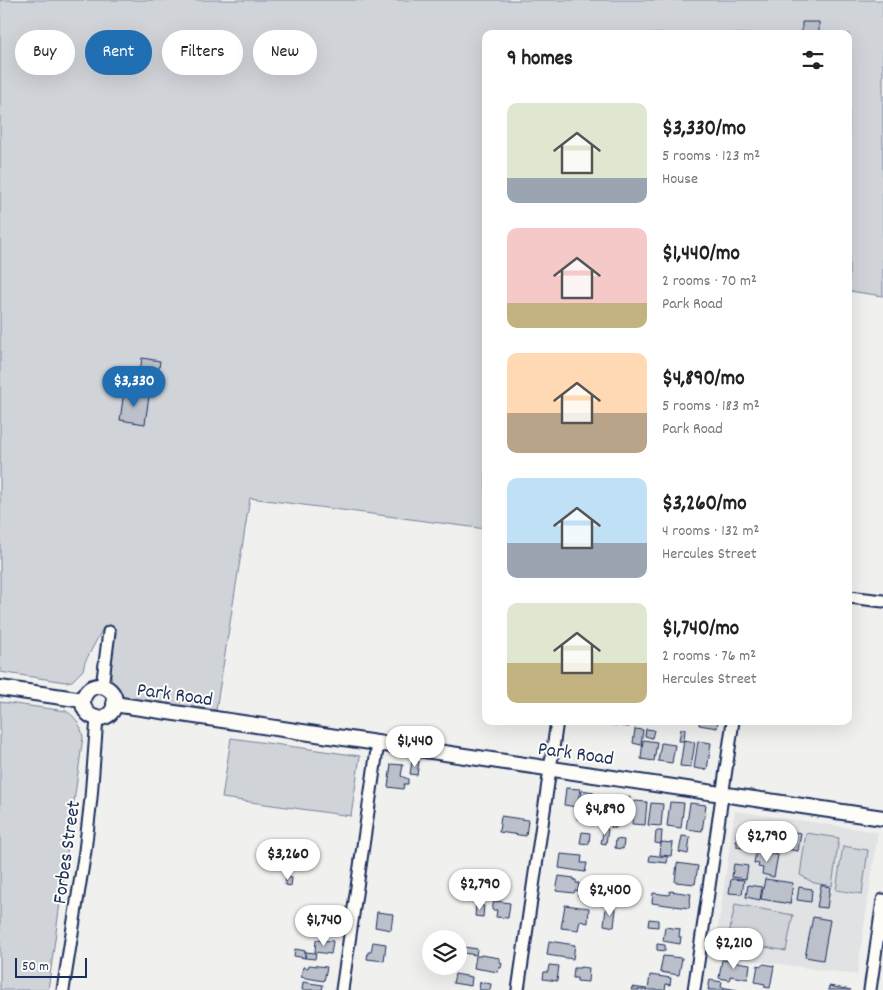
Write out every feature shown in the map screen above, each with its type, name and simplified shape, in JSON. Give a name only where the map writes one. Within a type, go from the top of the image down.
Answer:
[{"type":"street","points":[[852,597],[883,601]]},
{"type":"street","points":[[102,687],[109,632]]},
{"type":"street","points":[[102,687],[108,689],[114,698],[113,710],[104,717],[93,717],[86,712],[83,700],[89,690],[102,687]]},
{"type":"street","points":[[0,688],[83,700]]},
{"type":"street","name":"Park Road","points":[[114,704],[883,818]]},
{"type":"street","name":"Forbes Street","points":[[63,990],[85,851],[97,718]]},
{"type":"street","points":[[518,990],[556,725]]},
{"type":"street","points":[[694,990],[732,725]]},
{"type":"street","points":[[342,990],[378,743]]},
{"type":"street","points":[[870,990],[883,900]]},
{"type":"shaded area","points":[[0,0],[883,0],[883,296],[852,291],[852,30],[482,30],[482,528],[250,498],[216,710],[135,701],[121,695],[115,688],[111,675],[114,630],[103,628],[85,662],[83,670],[72,681],[65,682],[0,672]]},
{"type":"shaded area","points":[[0,702],[66,711],[78,722],[83,737],[48,990],[0,990]]},
{"type":"shaded area","points":[[231,738],[360,756],[351,816],[222,798]]},
{"type":"shaded area","points":[[735,811],[878,832],[857,975],[714,955]]},
{"type":"shaded area","points":[[806,833],[839,838],[832,886],[814,883],[800,875]]},
{"type":"shaded area","points":[[843,846],[868,850],[862,894],[836,890]]},
{"type":"shaded area","points":[[735,904],[793,915],[786,951],[728,940]]},
{"type":"building","points":[[802,22],[819,22],[819,30],[802,30]]},
{"type":"building","points":[[142,358],[160,361],[156,389],[138,387]]},
{"type":"building","points":[[124,392],[149,396],[145,424],[120,420]]},
{"type":"building","points":[[699,725],[717,725],[717,728]]},
{"type":"building","points":[[635,729],[643,730],[641,745],[633,743]]},
{"type":"building","points":[[646,729],[654,730],[652,738],[645,736]]},
{"type":"building","points":[[681,729],[685,729],[684,741],[679,741]]},
{"type":"building","points":[[643,740],[657,742],[654,761],[641,759]]},
{"type":"building","points":[[684,740],[695,742],[691,767],[680,766]]},
{"type":"building","points":[[698,741],[711,743],[707,770],[694,768]]},
{"type":"building","points":[[661,743],[675,745],[672,763],[658,761]]},
{"type":"building","points":[[412,761],[419,761],[417,775],[410,774]]},
{"type":"building","points":[[391,764],[403,765],[401,776],[408,779],[408,784],[404,784],[403,789],[388,787]]},
{"type":"building","points":[[566,788],[580,789],[577,807],[564,805]]},
{"type":"building","points":[[582,790],[593,792],[589,818],[581,817],[577,819]]},
{"type":"building","points":[[616,795],[630,797],[627,817],[613,815]]},
{"type":"building","points":[[598,797],[611,802],[607,823],[595,821]]},
{"type":"building","points":[[635,801],[647,802],[645,825],[632,824]]},
{"type":"building","points":[[670,802],[684,803],[681,828],[667,826]]},
{"type":"building","points":[[651,803],[663,804],[661,826],[648,825]]},
{"type":"building","points":[[690,803],[706,805],[702,831],[686,829]]},
{"type":"building","points":[[501,816],[528,820],[526,836],[499,832]]},
{"type":"building","points":[[612,822],[616,823],[616,828],[611,828]]},
{"type":"building","points":[[604,828],[608,829],[606,844],[601,843]]},
{"type":"building","points":[[738,828],[763,832],[761,846],[757,845],[756,850],[737,847]]},
{"type":"building","points":[[656,831],[662,831],[661,844],[655,843]]},
{"type":"building","points":[[788,831],[801,833],[798,851],[766,848],[768,834],[788,837]]},
{"type":"building","points":[[582,832],[590,833],[589,844],[580,843]]},
{"type":"building","points":[[682,836],[690,837],[688,854],[679,852]]},
{"type":"building","points":[[616,839],[624,840],[623,849],[615,848]]},
{"type":"building","points":[[661,842],[673,843],[671,856],[660,855]]},
{"type":"building","points":[[756,851],[778,855],[774,877],[762,874],[763,868],[758,867],[759,864],[754,863]]},
{"type":"building","points":[[561,854],[582,856],[581,863],[587,863],[585,872],[559,868]]},
{"type":"building","points":[[650,855],[668,857],[667,863],[649,861]]},
{"type":"building","points":[[677,863],[698,866],[695,884],[675,882]]},
{"type":"building","points":[[734,864],[748,866],[746,879],[732,877]]},
{"type":"building","points":[[559,876],[574,878],[576,883],[579,883],[578,891],[575,890],[574,893],[556,891]]},
{"type":"building","points":[[286,877],[292,878],[291,886],[285,885]]},
{"type":"building","points":[[731,879],[744,880],[742,894],[729,893]]},
{"type":"building","points":[[765,879],[793,883],[790,904],[761,899]]},
{"type":"building","points":[[748,885],[762,887],[760,900],[746,897]]},
{"type":"building","points":[[821,885],[830,887],[827,908],[817,907]]},
{"type":"building","points":[[799,887],[812,889],[811,902],[797,900]]},
{"type":"building","points":[[579,890],[585,891],[584,896],[578,896]]},
{"type":"building","points":[[670,891],[691,894],[689,908],[652,903],[653,893],[669,895]]},
{"type":"building","points":[[494,901],[510,903],[508,918],[496,917],[497,910],[492,910]]},
{"type":"building","points":[[476,905],[484,906],[483,917],[475,916]]},
{"type":"building","points":[[565,905],[589,908],[588,923],[580,921],[578,930],[561,928]]},
{"type":"building","points":[[606,908],[616,909],[614,927],[604,925]]},
{"type":"building","points":[[317,911],[334,913],[332,925],[315,923]]},
{"type":"building","points":[[377,912],[393,914],[391,930],[375,927]]},
{"type":"building","points":[[813,917],[830,920],[823,960],[805,957]]},
{"type":"building","points":[[649,919],[658,920],[658,927],[648,926]]},
{"type":"building","points":[[665,927],[680,929],[680,944],[663,941]]},
{"type":"building","points":[[316,940],[333,941],[331,954],[315,952]]},
{"type":"building","points":[[549,941],[575,945],[573,959],[547,955]]},
{"type":"building","points":[[373,942],[386,944],[384,961],[367,959]]},
{"type":"building","points":[[657,944],[665,945],[665,951],[657,950]]},
{"type":"building","points":[[467,947],[477,949],[476,955],[467,954]]},
{"type":"building","points":[[295,949],[306,951],[305,958],[294,956]]},
{"type":"building","points":[[305,952],[316,953],[315,959],[305,958]]},
{"type":"building","points":[[476,956],[500,958],[502,963],[498,972],[474,968]]},
{"type":"building","points":[[663,956],[682,958],[679,975],[660,972]]},
{"type":"building","points":[[722,960],[750,964],[748,979],[730,976],[730,980],[719,978]]},
{"type":"building","points":[[309,965],[327,967],[324,981],[301,977],[303,967],[308,968]]},
{"type":"building","points":[[549,965],[559,966],[557,981],[543,979],[544,972],[548,972]]},
{"type":"building","points":[[758,965],[774,966],[770,988],[764,987],[765,984],[755,982]]},
{"type":"building","points":[[574,968],[589,968],[588,982],[577,981],[577,978],[573,978]]},
{"type":"building","points":[[455,975],[472,977],[471,986],[453,983]]},
{"type":"building","points":[[650,975],[671,978],[670,985],[666,984],[665,990],[648,990]]},
{"type":"building","points":[[710,980],[722,982],[721,987],[737,990],[708,990]]},
{"type":"building","points":[[303,982],[323,985],[322,990],[302,990]]},
{"type":"building","points":[[480,982],[491,984],[490,990],[479,990]]},
{"type":"building","points":[[829,986],[851,990],[828,990]]},
{"type":"building","points":[[632,987],[647,989],[647,990],[631,990]]}]
